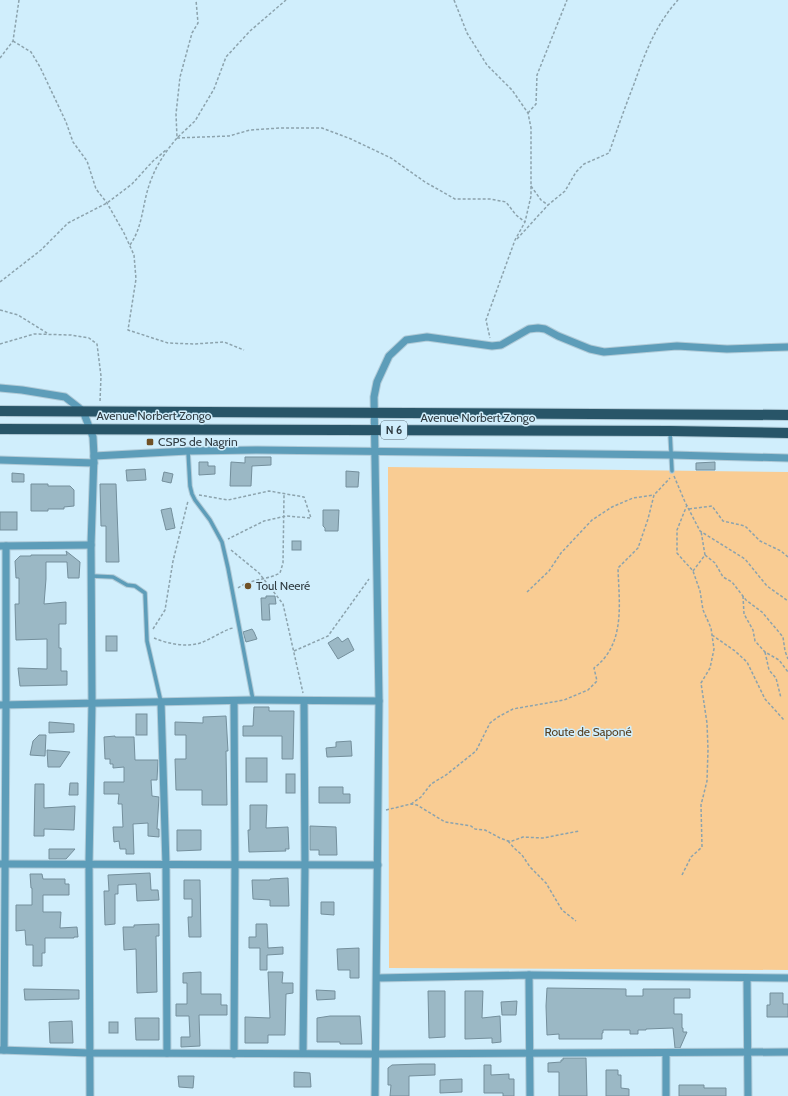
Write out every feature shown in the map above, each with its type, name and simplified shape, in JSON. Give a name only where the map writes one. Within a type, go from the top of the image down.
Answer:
[{"type":"main road","name":"Avenue Norbert Zongo","points":[[0,411],[788,415]]},
{"type":"main road","name":"Avenue Norbert Zongo","points":[[0,429],[670,431],[788,433]]},
{"type":"street","points":[[375,1096],[380,701],[373,413],[377,382],[389,356],[406,340],[427,337],[492,346],[501,345],[529,329],[538,328],[545,329],[590,349],[604,352],[677,346],[727,350],[788,347]]},
{"type":"street","points":[[0,388],[61,396],[83,411],[92,437],[94,459],[91,545],[92,703],[89,864],[90,1096]]},
{"type":"street","points":[[0,460],[94,459],[188,451],[257,450],[672,455],[788,458]]},
{"type":"street","points":[[91,545],[3,546],[2,1050],[90,1053],[234,1054],[788,1052]]},
{"type":"street","points":[[3,705],[253,700],[380,701]]},
{"type":"street","points":[[303,1053],[305,865],[304,700]]},
{"type":"street","points":[[234,701],[234,1054]]},
{"type":"street","points":[[161,702],[166,865],[167,1053]]},
{"type":"street","points":[[3,864],[378,865]]},
{"type":"street","points":[[377,978],[529,976],[788,978]]},
{"type":"street","points":[[529,976],[530,1096]]},
{"type":"street","points":[[747,978],[748,1096]]},
{"type":"street","points":[[666,1053],[666,1096]]},
{"type":"lane","points":[[670,431],[672,471]]},
{"type":"lane","points":[[188,451],[190,486],[192,494],[210,520],[222,542],[253,700]]},
{"type":"lane","points":[[92,576],[113,577],[126,585],[135,586],[144,594],[146,641],[161,702]]},
{"type":"path","points":[[0,58],[13,41],[20,0]]},
{"type":"path","points":[[177,138],[176,114],[180,77],[192,32],[198,23],[196,0]]},
{"type":"path","points":[[130,246],[137,235],[150,181],[162,156],[177,138],[195,121],[214,88],[226,57],[250,31],[286,0]]},
{"type":"path","points":[[454,0],[467,33],[487,65],[512,90],[528,113],[531,128],[531,196],[525,222],[515,240],[486,320],[492,346]]},
{"type":"path","points":[[528,113],[536,104],[537,75],[567,0]]},
{"type":"path","points":[[515,240],[548,205],[565,190],[576,172],[584,164],[609,154],[618,125],[648,46],[667,12],[678,0]]},
{"type":"path","points":[[13,41],[31,52],[40,67],[66,122],[73,142],[87,161],[96,189],[107,203],[124,233],[134,255],[136,279],[128,330],[168,343],[194,344],[224,342],[244,350]]},
{"type":"path","points":[[177,138],[229,136],[250,130],[322,128],[351,139],[391,158],[425,182],[455,200],[490,199],[506,202],[516,215],[525,222]]},
{"type":"path","points":[[0,282],[41,250],[68,223],[107,203],[132,184],[153,161],[169,148]]},
{"type":"path","points":[[531,184],[541,200],[548,205]]},
{"type":"path","points":[[0,310],[18,315],[48,334]]},
{"type":"path","points":[[0,344],[34,334],[71,335],[89,338],[97,344],[101,376],[100,402]]},
{"type":"path","points":[[411,804],[421,797],[431,784],[446,775],[476,751],[490,722],[498,716],[513,709],[564,700],[588,690],[597,681],[594,668],[602,662],[610,651],[619,629],[618,568],[638,548],[654,495],[672,476],[672,471]]},
{"type":"path","points":[[672,471],[700,531],[705,555],[715,563],[723,577],[732,582],[743,596],[762,612],[783,637],[788,659]]},
{"type":"path","points":[[146,641],[165,610],[173,561],[186,504],[192,494],[228,500],[269,491],[304,497],[311,518],[283,517],[264,521],[222,542],[259,573],[283,604],[304,700]]},
{"type":"path","points":[[233,594],[244,584],[271,578],[280,573],[283,563],[284,494]]},
{"type":"path","points":[[527,592],[549,571],[561,553],[592,520],[612,507],[633,498],[654,495]]},
{"type":"path","points":[[682,875],[691,857],[702,847],[701,805],[707,781],[708,750],[707,723],[701,683],[710,668],[714,649],[711,628],[703,610],[700,591],[693,571],[677,553],[677,530],[687,505]]},
{"type":"path","points":[[689,509],[712,506],[723,520],[745,526],[760,540],[781,551],[788,558]]},
{"type":"path","points":[[700,531],[745,559],[767,586],[788,601]]},
{"type":"path","points":[[693,571],[705,555]]},
{"type":"path","points":[[294,651],[328,636],[353,599],[377,569]]},
{"type":"path","points":[[743,596],[744,614],[753,630],[755,641],[765,652],[779,660],[788,672]]},
{"type":"path","points":[[149,636],[160,641],[192,645],[203,642],[229,629],[239,628]]},
{"type":"path","points":[[712,635],[735,651],[747,662],[765,699],[784,720]]},
{"type":"path","points":[[765,652],[769,670],[776,678],[781,698]]},
{"type":"path","points":[[378,810],[389,810],[406,804],[417,805],[445,822],[485,830],[508,841],[546,883],[562,910],[576,921]]},
{"type":"path","points":[[508,841],[524,837],[543,838],[579,832]]},
{"type":"green space","name":"Route de Saponé","points":[[388,467],[788,472],[788,970],[389,968]]},
{"type":"building","points":[[245,457],[271,457],[271,465],[252,466],[251,486],[230,486],[231,462],[245,463]]},
{"type":"building","points":[[199,462],[208,462],[208,466],[215,466],[215,474],[199,475]]},
{"type":"building","points":[[715,462],[715,470],[696,470],[696,463]]},
{"type":"building","points":[[145,469],[146,480],[127,481],[126,470]]},
{"type":"building","points":[[346,471],[359,472],[358,487],[346,487]]},
{"type":"building","points":[[164,472],[173,474],[171,483],[162,481]]},
{"type":"building","points":[[12,473],[24,474],[24,482],[12,482]]},
{"type":"building","points":[[31,484],[70,486],[74,490],[74,506],[64,507],[64,509],[48,509],[48,511],[31,511]]},
{"type":"building","points":[[100,484],[116,484],[119,562],[106,562],[106,526],[101,526]]},
{"type":"building","points":[[171,508],[175,528],[166,530],[161,510]]},
{"type":"building","points":[[323,510],[339,510],[338,531],[325,531],[323,526]]},
{"type":"building","points":[[0,512],[17,512],[17,530],[0,530]]},
{"type":"building","points":[[292,541],[301,541],[301,550],[292,550]]},
{"type":"building","points":[[66,551],[80,562],[79,578],[68,578],[67,562],[46,562],[44,604],[66,602],[66,624],[59,624],[59,648],[61,648],[61,671],[67,671],[67,685],[20,686],[18,668],[47,669],[47,639],[16,640],[15,604],[19,604],[19,578],[16,578],[15,561],[20,556],[67,555]]},
{"type":"building","points":[[266,596],[275,596],[276,604],[269,604],[270,620],[262,620],[261,598],[266,598]]},
{"type":"building","points":[[252,629],[257,639],[246,642],[243,632]]},
{"type":"building","points":[[106,636],[117,636],[117,651],[106,651]]},
{"type":"building","points":[[338,637],[342,642],[348,638],[354,650],[338,659],[328,643]]},
{"type":"building","points":[[254,707],[269,707],[269,711],[294,711],[293,759],[282,759],[282,736],[243,736],[243,726],[253,726]]},
{"type":"building","points":[[136,714],[147,714],[147,735],[136,735]]},
{"type":"building","points":[[226,716],[228,751],[226,751],[227,805],[202,805],[202,790],[176,790],[175,759],[186,759],[186,735],[175,735],[175,722],[203,723],[203,717]]},
{"type":"building","points":[[49,722],[74,724],[74,732],[49,733]]},
{"type":"building","points":[[39,735],[46,735],[45,756],[30,755],[33,741]]},
{"type":"building","points":[[104,737],[134,737],[135,760],[158,760],[157,780],[151,780],[152,796],[159,797],[157,829],[159,829],[159,837],[148,836],[148,823],[133,824],[134,854],[126,854],[126,849],[120,849],[119,841],[114,842],[113,827],[123,827],[122,804],[118,804],[119,794],[104,794],[104,782],[124,782],[124,767],[113,768],[113,764],[110,764],[110,759],[105,759]]},
{"type":"building","points":[[351,741],[352,756],[327,757],[326,748],[336,747],[336,742]]},
{"type":"building","points":[[47,750],[70,752],[60,767],[48,767]]},
{"type":"building","points":[[246,758],[267,758],[267,782],[246,782]]},
{"type":"building","points":[[286,774],[295,774],[295,793],[286,793]]},
{"type":"building","points":[[70,783],[78,783],[78,795],[69,795]]},
{"type":"building","points":[[35,784],[44,784],[44,808],[75,806],[74,830],[44,829],[44,836],[34,836]]},
{"type":"building","points":[[319,787],[343,787],[343,794],[350,794],[350,803],[319,803]]},
{"type":"building","points":[[250,805],[267,805],[266,828],[288,827],[289,849],[285,849],[286,851],[249,852],[248,830],[250,830]]},
{"type":"building","points":[[310,826],[336,827],[337,855],[319,855],[319,850],[310,850]]},
{"type":"building","points":[[177,830],[201,830],[201,850],[177,851]]},
{"type":"building","points":[[49,849],[75,849],[66,859],[49,859]]},
{"type":"building","points":[[150,873],[151,890],[158,890],[159,900],[137,901],[136,884],[118,885],[118,894],[115,894],[115,924],[105,925],[104,891],[109,891],[108,875]]},
{"type":"building","points":[[30,874],[42,874],[43,879],[65,879],[65,884],[69,884],[69,895],[43,895],[43,912],[61,912],[60,928],[77,927],[78,937],[45,938],[45,953],[42,953],[42,966],[33,966],[33,945],[26,945],[25,930],[16,931],[16,905],[32,905]]},
{"type":"building","points":[[288,878],[289,906],[270,906],[270,900],[253,899],[252,880]]},
{"type":"building","points":[[184,880],[200,880],[201,937],[189,937],[188,917],[192,917],[192,899],[184,899]]},
{"type":"building","points":[[321,902],[334,902],[334,915],[321,914]]},
{"type":"building","points":[[159,924],[159,936],[156,936],[157,992],[137,993],[136,949],[124,950],[123,927]]},
{"type":"building","points":[[256,924],[267,924],[268,948],[283,947],[283,954],[267,955],[267,970],[260,970],[260,948],[249,948],[249,937],[256,937]]},
{"type":"building","points":[[359,948],[359,978],[350,978],[350,970],[338,970],[337,949]]},
{"type":"building","points":[[201,972],[201,994],[221,994],[221,1005],[227,1005],[227,1015],[199,1015],[200,1046],[181,1047],[181,1037],[190,1037],[189,1016],[176,1016],[176,1004],[187,1004],[187,983],[183,983],[183,973]]},
{"type":"building","points":[[268,972],[283,972],[282,983],[293,983],[293,993],[286,994],[285,1035],[268,1035],[268,1043],[245,1043],[245,1017],[270,1018]]},
{"type":"building","points":[[547,988],[626,989],[626,996],[643,996],[643,989],[690,989],[690,998],[674,998],[674,1014],[682,1014],[683,1032],[687,1032],[680,1048],[675,1048],[673,1028],[638,1030],[638,1034],[630,1034],[630,1030],[603,1030],[602,1039],[559,1039],[559,1034],[547,1035]]},
{"type":"building","points":[[24,989],[79,990],[79,999],[25,1000]]},
{"type":"building","points":[[316,990],[335,991],[335,999],[317,1000]]},
{"type":"building","points":[[428,991],[445,991],[445,1037],[429,1038]]},
{"type":"building","points":[[465,991],[483,991],[482,1018],[500,1016],[501,1042],[492,1043],[492,1038],[465,1039]]},
{"type":"building","points":[[770,993],[783,993],[783,1004],[788,1004],[788,1017],[767,1017],[767,1005],[770,1005]]},
{"type":"building","points":[[517,1001],[516,1015],[502,1015],[501,1002]]},
{"type":"building","points":[[330,1016],[360,1016],[362,1044],[317,1042],[317,1018]]},
{"type":"building","points":[[135,1018],[159,1018],[159,1040],[136,1040]]},
{"type":"building","points":[[72,1021],[73,1043],[50,1043],[49,1022]]},
{"type":"building","points":[[109,1022],[118,1022],[118,1033],[109,1033]]},
{"type":"building","points":[[563,1058],[586,1058],[587,1096],[559,1096],[559,1072],[548,1072],[548,1063],[561,1062]]},
{"type":"building","points":[[435,1064],[435,1075],[409,1076],[409,1096],[390,1096],[391,1085],[388,1085],[388,1068],[392,1065]]},
{"type":"building","points":[[484,1065],[491,1065],[491,1075],[509,1074],[509,1079],[514,1079],[514,1096],[503,1096],[503,1093],[484,1093]]},
{"type":"building","points":[[606,1070],[618,1070],[618,1075],[621,1075],[621,1088],[629,1089],[629,1096],[606,1096]]},
{"type":"building","points":[[294,1072],[310,1073],[311,1087],[294,1087]]},
{"type":"building","points":[[178,1076],[194,1076],[193,1088],[179,1087]]},
{"type":"building","points":[[462,1079],[462,1092],[440,1093],[440,1080]]},
{"type":"building","points":[[679,1085],[704,1085],[704,1088],[726,1088],[726,1096],[679,1096]]},
{"type":"place","name":"CSPS de Nagrin","points":[[150,442]]},
{"type":"place","name":"Toul Neeré","points":[[248,586]]}]
